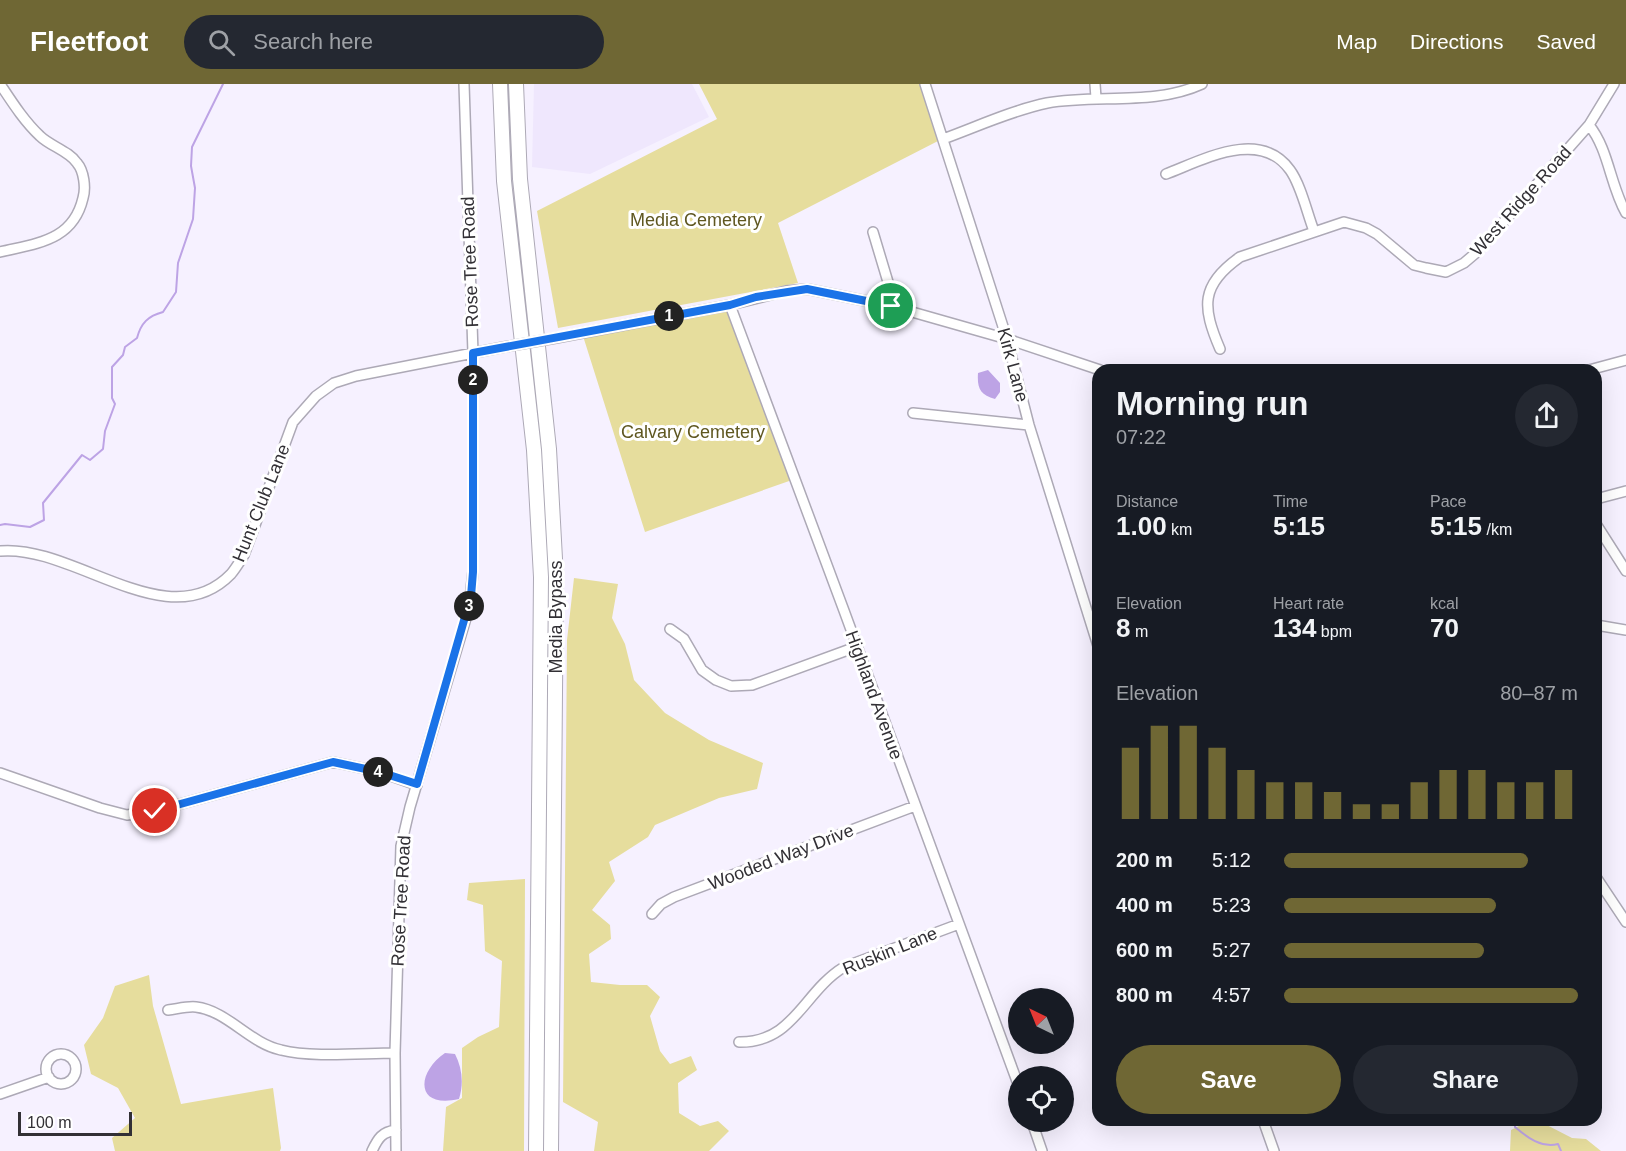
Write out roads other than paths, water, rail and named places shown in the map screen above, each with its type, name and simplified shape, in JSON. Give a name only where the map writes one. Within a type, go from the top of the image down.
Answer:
[{"type":"highway","name":"Media Bypass","points":[[500,84],[504,181],[533,440],[540,535],[536,1151]]},
{"type":"highway","name":"Media Bypass","points":[[516,84],[520,179],[549,449],[555,555],[551,1151]]},
{"type":"street","points":[[0,84],[39,135],[77,163],[83,178],[85,193],[76,219],[66,230],[52,239],[0,252]]},
{"type":"street","name":"Rose Tree Road","points":[[396,1151],[395,1053],[401,846],[471,596],[473,572],[473,353],[464,84]]},
{"type":"street","name":"Kirk Lane","points":[[925,84],[1007,339],[1029,426],[1092,627]]},
{"type":"street","points":[[1095,84],[1096,98]]},
{"type":"street","points":[[943,139],[1032,107],[1096,98],[1161,97],[1202,84]]},
{"type":"street","name":"West Ridge Road","points":[[1220,349],[1207,309],[1209,293],[1214,279],[1240,257],[1344,222],[1355,224],[1377,234],[1414,265],[1446,272],[1464,263],[1477,252],[1589,125],[1614,84]]},
{"type":"street","points":[[1589,125],[1599,141],[1617,198],[1626,213]]},
{"type":"street","points":[[1166,174],[1238,148],[1264,151],[1284,163],[1292,172],[1314,231]]},
{"type":"street","points":[[873,232],[888,282],[891,306]]},
{"type":"street","name":"Hunt Club Lane","points":[[0,551],[10,550],[37,554],[153,595],[175,598],[193,596],[215,587],[232,573],[244,555],[293,422],[316,396],[334,383],[356,376],[730,305],[756,297],[807,289],[891,306],[1007,339],[1092,367]]},
{"type":"street","name":"Highland Avenue","points":[[730,305],[1011,1066]]},
{"type":"street","points":[[1602,366],[1626,360]]},
{"type":"street","points":[[913,413],[1029,426]]},
{"type":"street","points":[[1602,497],[1626,490]]},
{"type":"street","points":[[1602,533],[1626,571]]},
{"type":"street","points":[[1602,626],[1626,630]]},
{"type":"street","points":[[670,629],[684,639],[702,670],[716,680],[731,686],[752,685],[856,647]]},
{"type":"street","points":[[0,773],[100,808],[127,814],[155,811],[333,762],[380,772],[417,784]]},
{"type":"street","name":"Wooded Way Drive","points":[[652,914],[661,904],[674,897],[915,807]]},
{"type":"street","points":[[1602,884],[1623,909],[1626,922]]},
{"type":"street","name":"Ruskin Lane","points":[[739,1042],[756,1042],[769,1038],[784,1027],[832,974],[844,967],[959,924]]},
{"type":"street","points":[[168,1010],[194,1007],[212,1011],[263,1045],[282,1051],[395,1053]]},
{"type":"street","points":[[0,1094],[49,1077]]},
{"type":"street","points":[[1265,1126],[1274,1151]]},
{"type":"street","points":[[372,1151],[378,1139],[386,1131],[396,1130]]},
{"type":"street","points":[[1035,1132],[1042,1151]]},
{"type":"waterway","points":[[0,525],[30,527],[44,520],[43,503],[82,455],[90,460],[103,449],[105,431],[115,404],[112,398],[112,367],[123,355],[125,347],[137,338],[146,321],[163,312],[176,292],[178,263],[193,219],[195,188],[191,166],[192,147],[223,84]]},
{"type":"waterway","points":[[1515,1126],[1540,1143],[1558,1144],[1561,1151]]},
{"type":"park label","name":"Media Cemetery","points":[[696,220]]},
{"type":"park label","name":"Calvary Cemetery","points":[[693,432]]}]
